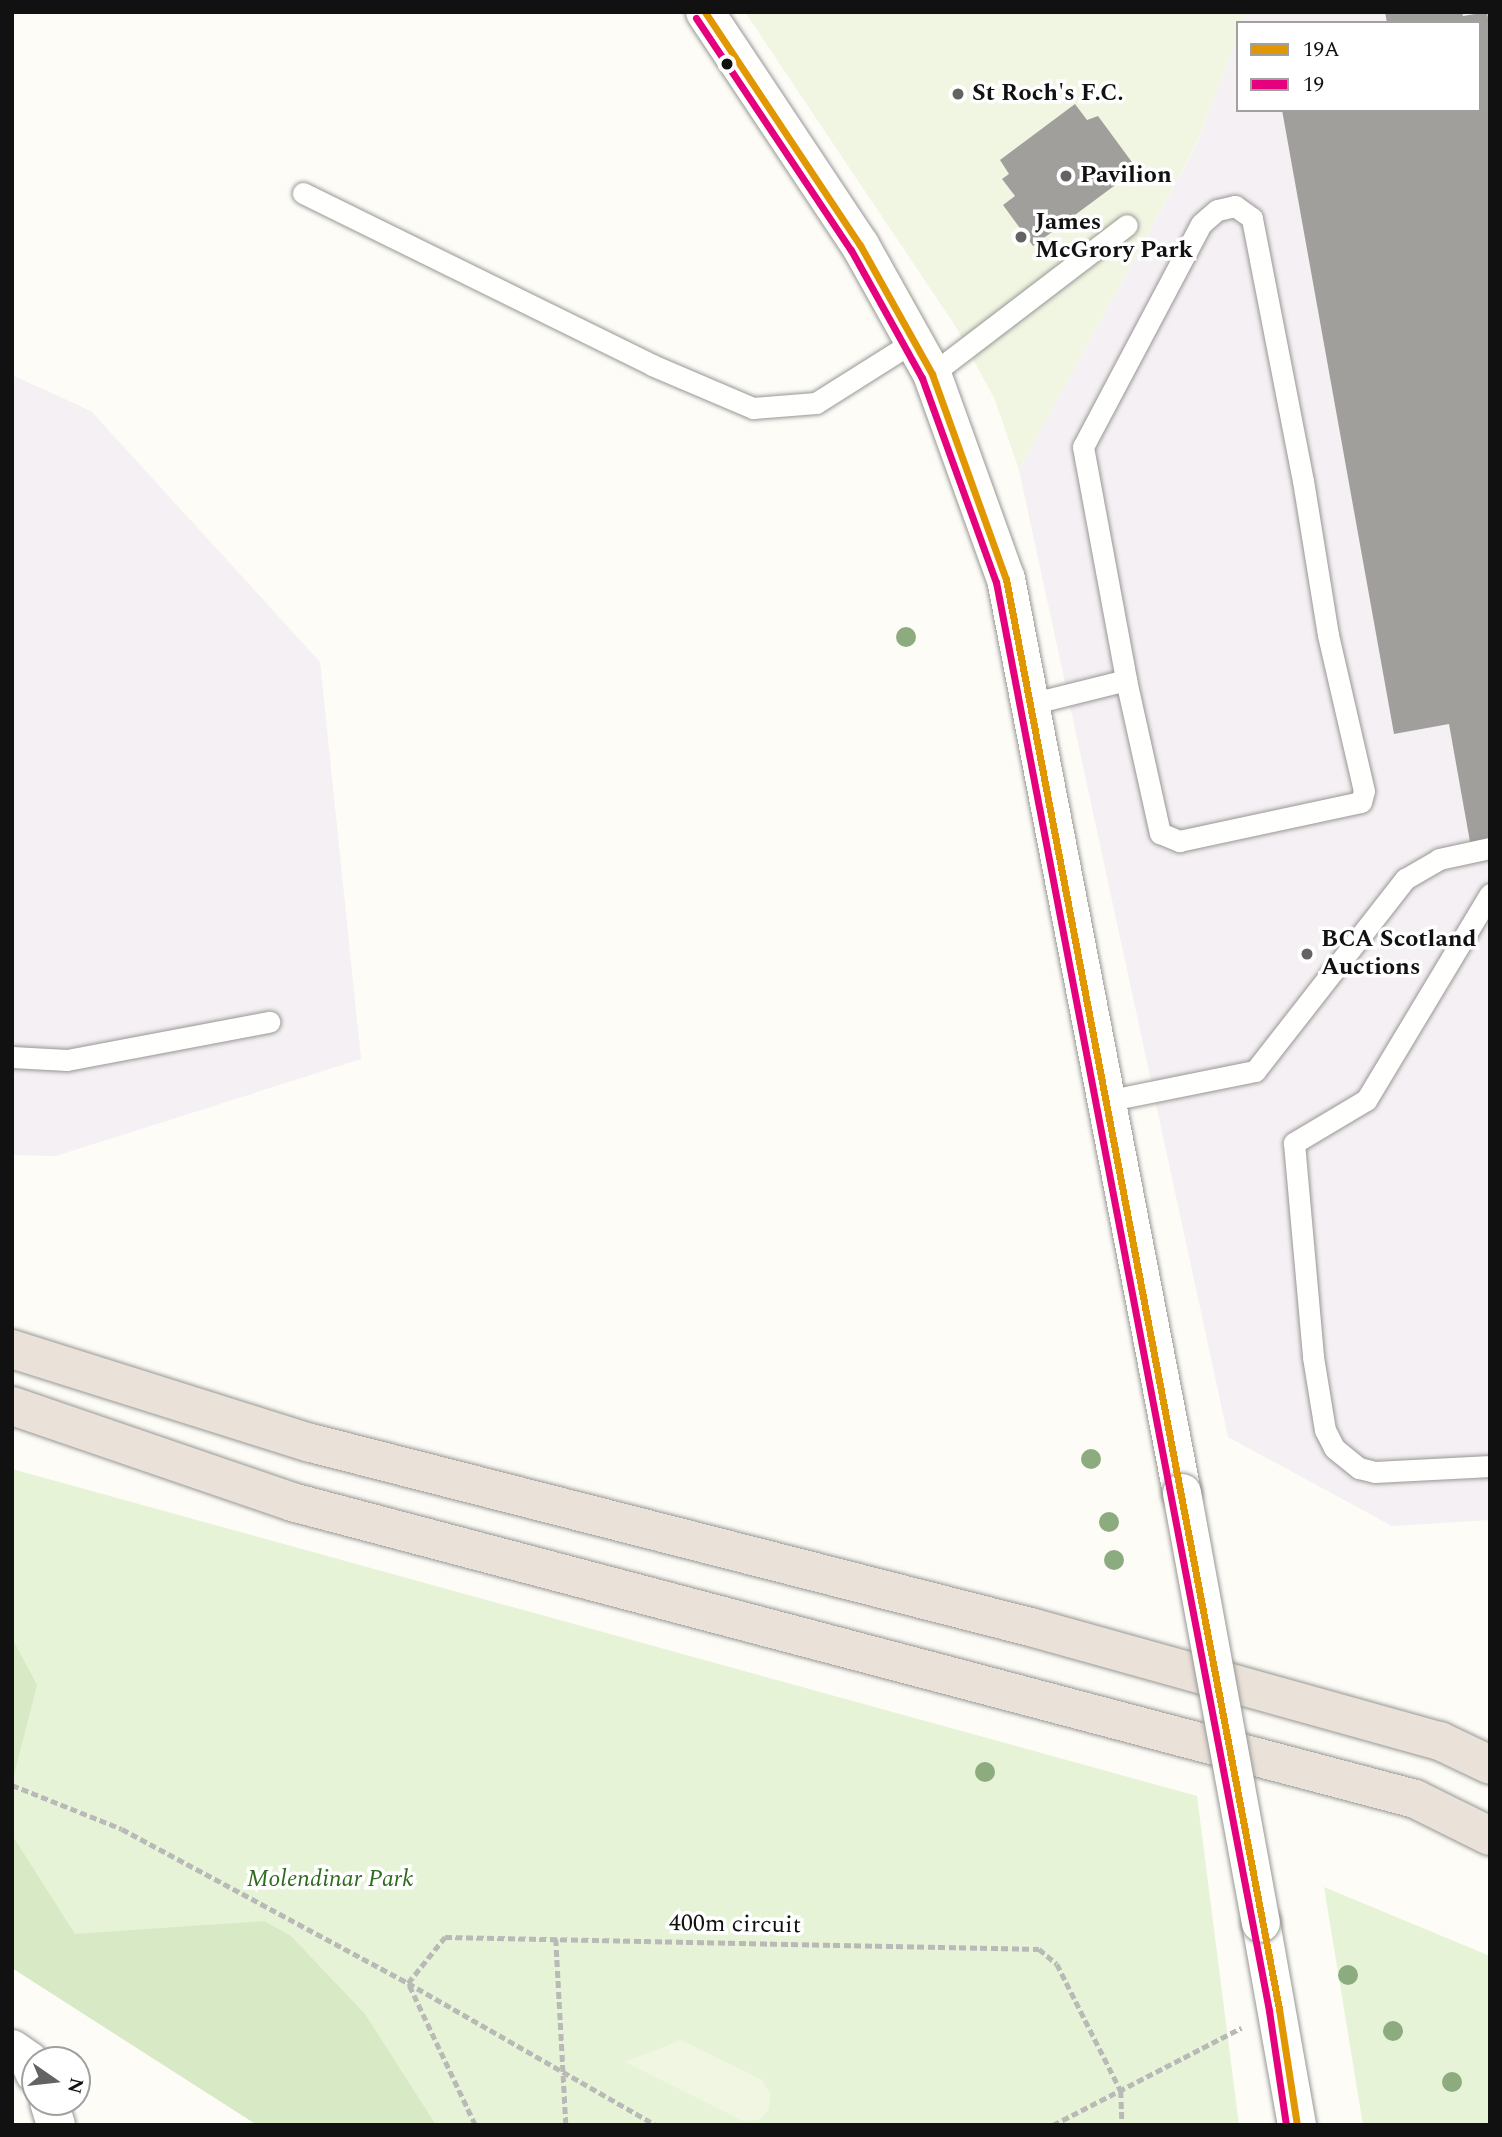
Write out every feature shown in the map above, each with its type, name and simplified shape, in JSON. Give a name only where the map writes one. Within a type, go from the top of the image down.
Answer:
[{"type":"highway","points":[[12,1349],[311,1443],[1047,1632],[1440,1741],[1490,1765]]},
{"type":"highway","points":[[12,1406],[292,1502],[1415,1799],[1490,1836]]},
{"type":"street","points":[[705,12],[860,245],[923,358],[1006,579],[1182,1493],[1279,2009],[1297,2125]]},
{"type":"lane","points":[[303,193],[652,365],[753,408],[816,403],[923,358],[1127,225]]},
{"type":"lane","points":[[1235,206],[1252,218],[1303,481],[1328,635],[1364,791],[1361,802],[1179,841],[1160,833],[1126,680],[1083,447],[1201,224],[1217,210],[1235,206]]},
{"type":"lane","points":[[1030,704],[1126,680]]},
{"type":"lane","points":[[1107,1101],[1255,1071],[1405,879],[1438,859],[1490,848]]},
{"type":"lane","points":[[1490,894],[1366,1100],[1347,1114],[1307,1131],[1294,1143],[1294,1152],[1313,1357],[1325,1430],[1334,1448],[1359,1468],[1375,1472],[1490,1466]]},
{"type":"lane","points":[[12,1058],[67,1060],[270,1022]]},
{"type":"path","points":[[12,1785],[122,1829],[408,1983],[656,2125]]},
{"type":"path","name":"400m circuit","points":[[408,1983],[445,1937],[1039,1949],[1057,1964],[1121,2091],[1122,2125]]},
{"type":"path","points":[[556,1939],[566,2125]]},
{"type":"path","points":[[408,1983],[475,2125]]},
{"type":"path","points":[[1053,2125],[1279,2009]]},
{"type":"shaded area","name":"BCA Scotland Auctions","points":[[1247,12],[1490,12],[1490,1520],[1392,1526],[1228,1437],[1019,470],[1195,148],[1236,41],[1236,112],[1481,112],[1481,21],[1244,21]]},
{"type":"shaded area","points":[[12,375],[91,411],[320,662],[361,1059],[56,1156],[12,1155]]},
{"type":"green space","name":"James McGrory Park","points":[[745,12],[1247,12],[1244,21],[1236,21],[1236,41],[1195,147],[1019,470],[995,400],[956,327]]},
{"type":"green space","name":"Molendinar Park","points":[[12,1469],[1197,1796],[1239,2125],[257,2125],[12,1968]]},
{"type":"green space","points":[[12,1638],[37,1685],[12,1783]]},
{"type":"green space","points":[[12,1835],[75,1934],[264,1921],[291,1936],[365,2014],[436,2125],[257,2125],[12,1968]]},
{"type":"green space","points":[[1324,1887],[1490,1956],[1490,2125],[1363,2125]]},
{"type":"green space","points":[[681,2040],[762,2080],[771,2095],[768,2111],[759,2120],[743,2121],[625,2062]]},
{"type":"building","points":[[1385,12],[1462,12],[1463,16],[1487,12],[1490,29],[1490,838],[1470,842],[1449,724],[1394,734],[1282,112],[1481,112],[1481,21],[1387,21]]},
{"type":"building","name":"Pavilion","points":[[1075,104],[1087,120],[1098,116],[1137,169],[1033,246],[1003,205],[1015,196],[1002,179],[1009,174],[1000,160]]},
{"type":"transit line","name":"19A","points":[[705,12],[860,245],[932,374],[1006,579],[1279,2009],[1297,2125]]},
{"type":"transit line","name":"19","points":[[696,18],[851,250],[922,378],[996,582],[1269,2011],[1286,2125]]},
{"type":"place","name":"St Roch's F.C.","points":[[958,94]]},
{"type":"place","name":"Pavilion","points":[[1066,176]]},
{"type":"place","name":"James McGrory Park","points":[[1021,237]]},
{"type":"place","name":"BCA Scotland Auctions","points":[[1307,954]]}]
